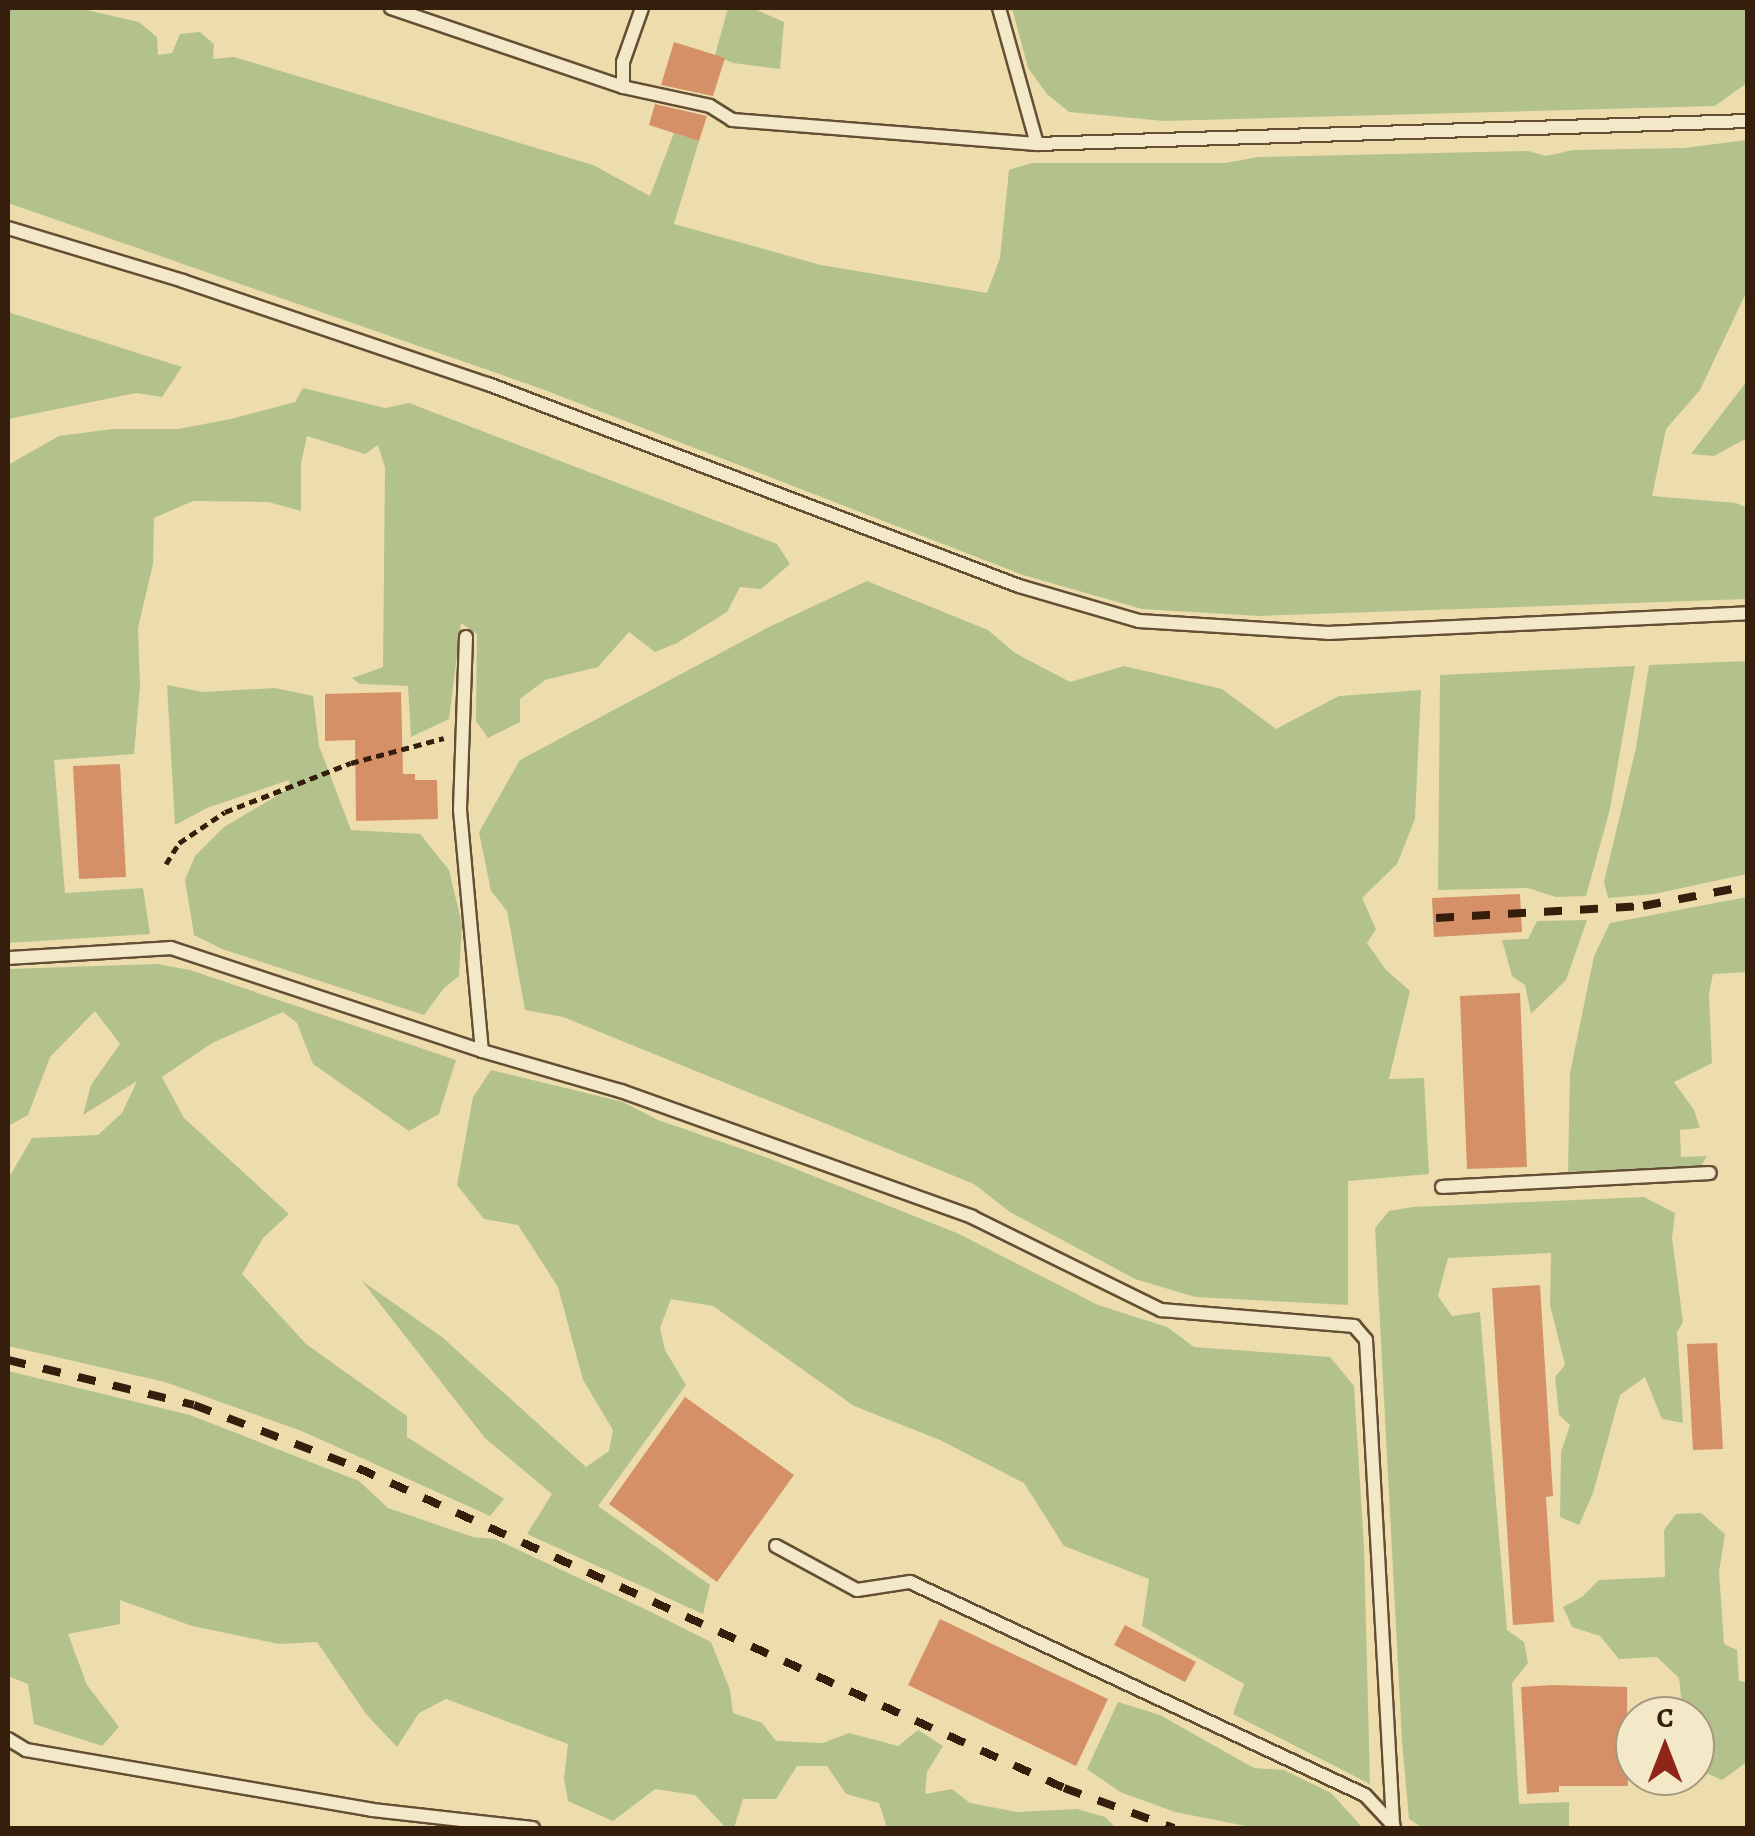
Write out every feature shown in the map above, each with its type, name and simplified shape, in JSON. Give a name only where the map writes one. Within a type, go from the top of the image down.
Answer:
[{"type":"lane","points":[[391,8],[624,87],[710,106],[732,120],[1038,144],[1748,121]]},
{"type":"lane","points":[[624,87],[624,62],[642,8]]},
{"type":"lane","points":[[999,8],[1038,144]]},
{"type":"lane","points":[[8,228],[183,280],[488,384],[1019,586],[1139,621],[1328,633],[1748,612]]},
{"type":"lane","points":[[466,637],[460,810],[482,1051]]},
{"type":"lane","points":[[8,958],[172,948],[482,1051],[620,1091],[972,1217],[1161,1310],[1354,1326],[1366,1340],[1394,1825]]},
{"type":"lane","points":[[1442,1188],[1710,1174]]},
{"type":"lane","points":[[776,1546],[857,1590],[910,1582],[1364,1795],[1394,1825]]},
{"type":"lane","points":[[8,1739],[26,1750],[372,1810],[533,1828]]},
{"type":"path","points":[[166,864],[179,843],[224,812],[351,762],[462,732]]},
{"type":"green space","points":[[8,8],[78,8],[139,22],[157,37],[158,55],[172,53],[180,34],[200,32],[214,44],[213,59],[234,57],[593,165],[650,196],[674,133],[699,141],[674,224],[821,265],[987,293],[1000,258],[1009,170],[1032,163],[1225,163],[1258,157],[1528,151],[1546,156],[1573,150],[1684,148],[1747,140],[1747,291],[1700,390],[1666,429],[1652,496],[1736,503],[1747,508],[1747,599],[1259,616],[1142,609],[1023,575],[542,389],[8,203]]},
{"type":"green space","points":[[728,8],[752,8],[784,22],[780,69],[733,63],[715,55]]},
{"type":"green space","points":[[1012,8],[1747,8],[1747,83],[1715,106],[1164,121],[1069,112],[1047,94],[1028,68]]},
{"type":"green space","points":[[8,312],[182,367],[162,397],[136,393],[8,419]]},
{"type":"green space","points":[[1747,381],[1747,438],[1714,456],[1691,454]]},
{"type":"green space","points":[[303,388],[385,408],[409,403],[777,544],[790,564],[761,589],[740,587],[727,612],[677,643],[655,652],[629,632],[598,667],[545,680],[520,699],[520,722],[488,738],[476,721],[477,634],[461,623],[449,719],[411,737],[408,686],[360,684],[352,678],[383,667],[385,467],[378,445],[365,454],[307,436],[301,463],[301,511],[268,502],[193,501],[154,518],[153,564],[138,628],[140,686],[134,754],[54,760],[65,893],[143,888],[150,934],[8,943],[8,465],[59,436],[113,429],[178,429],[231,419],[295,402]]},
{"type":"green space","points":[[867,581],[988,630],[1015,653],[1070,682],[1124,666],[1222,689],[1276,729],[1339,696],[1421,690],[1415,819],[1397,864],[1362,898],[1376,929],[1367,943],[1386,970],[1410,991],[1389,1079],[1424,1078],[1429,1174],[1348,1181],[1348,1305],[1195,1297],[1135,1279],[1010,1212],[974,1184],[563,1017],[525,1010],[507,911],[491,891],[479,832],[520,760],[769,627]]},
{"type":"green space","points":[[1747,661],[1747,874],[1654,894],[1608,898],[1604,882],[1636,748],[1649,665]]},
{"type":"green space","points":[[1635,666],[1610,809],[1586,896],[1556,897],[1528,888],[1438,890],[1440,675]]},
{"type":"green space","points":[[167,685],[203,692],[275,688],[313,696],[319,746],[351,830],[420,834],[449,870],[462,924],[459,976],[444,988],[424,1015],[222,949],[194,935],[185,880],[195,856],[224,827],[290,788],[289,780],[207,808],[175,825]]},
{"type":"green space","points":[[1747,897],[1747,972],[1713,974],[1709,994],[1712,1063],[1674,1082],[1694,1110],[1700,1128],[1680,1130],[1681,1157],[1707,1156],[1699,1169],[1568,1172],[1570,1073],[1594,956],[1610,923]]},
{"type":"green space","points":[[1587,920],[1566,980],[1531,1014],[1525,985],[1512,976],[1502,940],[1528,939],[1537,921]]},
{"type":"green space","points":[[157,964],[190,970],[456,1060],[439,1114],[409,1131],[313,1064],[297,1023],[283,1012],[212,1043],[162,1077],[184,1118],[289,1214],[263,1238],[242,1274],[306,1344],[407,1416],[407,1437],[504,1499],[490,1516],[304,1432],[165,1382],[8,1346],[8,1179],[32,1138],[98,1135],[122,1113],[137,1081],[83,1115],[91,1085],[120,1044],[95,1011],[50,1057],[28,1115],[8,1126],[8,969]]},
{"type":"green space","points":[[491,1070],[623,1102],[658,1120],[768,1158],[957,1233],[1098,1305],[1167,1327],[1194,1347],[1330,1357],[1354,1386],[1364,1547],[1370,1784],[1233,1714],[1244,1684],[1142,1626],[1149,1579],[1064,1546],[1024,1483],[940,1440],[854,1406],[713,1306],[671,1299],[660,1328],[665,1350],[686,1385],[598,1506],[710,1585],[703,1614],[527,1534],[552,1494],[485,1438],[362,1281],[442,1337],[586,1467],[609,1451],[613,1430],[583,1380],[558,1287],[518,1225],[484,1219],[457,1185],[473,1097]]},
{"type":"green space","points":[[1644,1197],[1675,1213],[1672,1238],[1683,1322],[1677,1332],[1683,1423],[1662,1419],[1645,1377],[1620,1395],[1593,1493],[1579,1525],[1560,1517],[1561,1452],[1570,1425],[1559,1415],[1555,1377],[1565,1365],[1550,1305],[1551,1253],[1448,1258],[1438,1296],[1452,1316],[1480,1312],[1507,1630],[1524,1642],[1528,1663],[1512,1683],[1519,1804],[1569,1802],[1569,1828],[1423,1828],[1409,1819],[1402,1741],[1375,1228],[1389,1211],[1413,1207]]},
{"type":"green space","points":[[8,1371],[190,1415],[359,1481],[388,1508],[473,1537],[495,1539],[647,1610],[711,1642],[730,1690],[733,1713],[762,1723],[776,1741],[823,1743],[849,1733],[898,1746],[918,1730],[943,1746],[927,1772],[925,1794],[952,1789],[970,1803],[1017,1812],[1077,1809],[1105,1817],[1116,1828],[887,1828],[879,1803],[846,1794],[827,1766],[797,1766],[776,1799],[743,1799],[734,1828],[726,1828],[695,1795],[655,1789],[613,1821],[568,1801],[564,1779],[568,1744],[446,1699],[419,1713],[397,1747],[366,1714],[317,1642],[279,1644],[192,1626],[120,1600],[120,1624],[68,1634],[87,1685],[119,1727],[102,1746],[34,1724],[28,1684],[8,1676]]},
{"type":"green space","points":[[1701,1513],[1725,1534],[1719,1572],[1724,1644],[1737,1650],[1739,1681],[1747,1682],[1747,1762],[1722,1780],[1715,1777],[1715,1696],[1681,1696],[1679,1678],[1657,1657],[1619,1659],[1600,1636],[1572,1627],[1563,1607],[1582,1597],[1599,1580],[1665,1577],[1664,1530],[1676,1514]]},
{"type":"green space","points":[[1118,1702],[1160,1715],[1254,1768],[1284,1770],[1331,1793],[1363,1828],[1256,1828],[1175,1812],[1120,1792],[1087,1769]]},
{"type":"building","points":[[674,42],[725,58],[713,96],[661,85]]},
{"type":"building","points":[[655,104],[707,116],[699,141],[649,125]]},
{"type":"building","points":[[401,692],[403,774],[415,774],[415,780],[437,780],[438,819],[356,821],[355,740],[325,741],[325,694]]},
{"type":"building","points":[[120,764],[126,877],[79,879],[73,766]]},
{"type":"building","points":[[1520,894],[1522,932],[1434,937],[1432,898]]},
{"type":"building","points":[[1520,993],[1527,1167],[1467,1169],[1460,996]]},
{"type":"building","points":[[1540,1285],[1553,1496],[1546,1497],[1554,1622],[1513,1625],[1492,1288]]},
{"type":"building","points":[[1717,1343],[1723,1449],[1693,1450],[1687,1344]]},
{"type":"building","points":[[685,1397],[794,1475],[717,1582],[609,1504]]},
{"type":"building","points":[[940,1619],[1108,1699],[1076,1766],[908,1685]]},
{"type":"building","points":[[1125,1625],[1196,1662],[1185,1682],[1114,1645]]},
{"type":"building","points":[[1521,1687],[1627,1687],[1627,1696],[1615,1696],[1615,1786],[1559,1786],[1559,1792],[1527,1794]]},
{"type":"railway","points":[[1436,918],[1643,906],[1748,886]]},
{"type":"railway","points":[[8,1360],[194,1405],[358,1468],[1064,1788],[1174,1828]]}]
